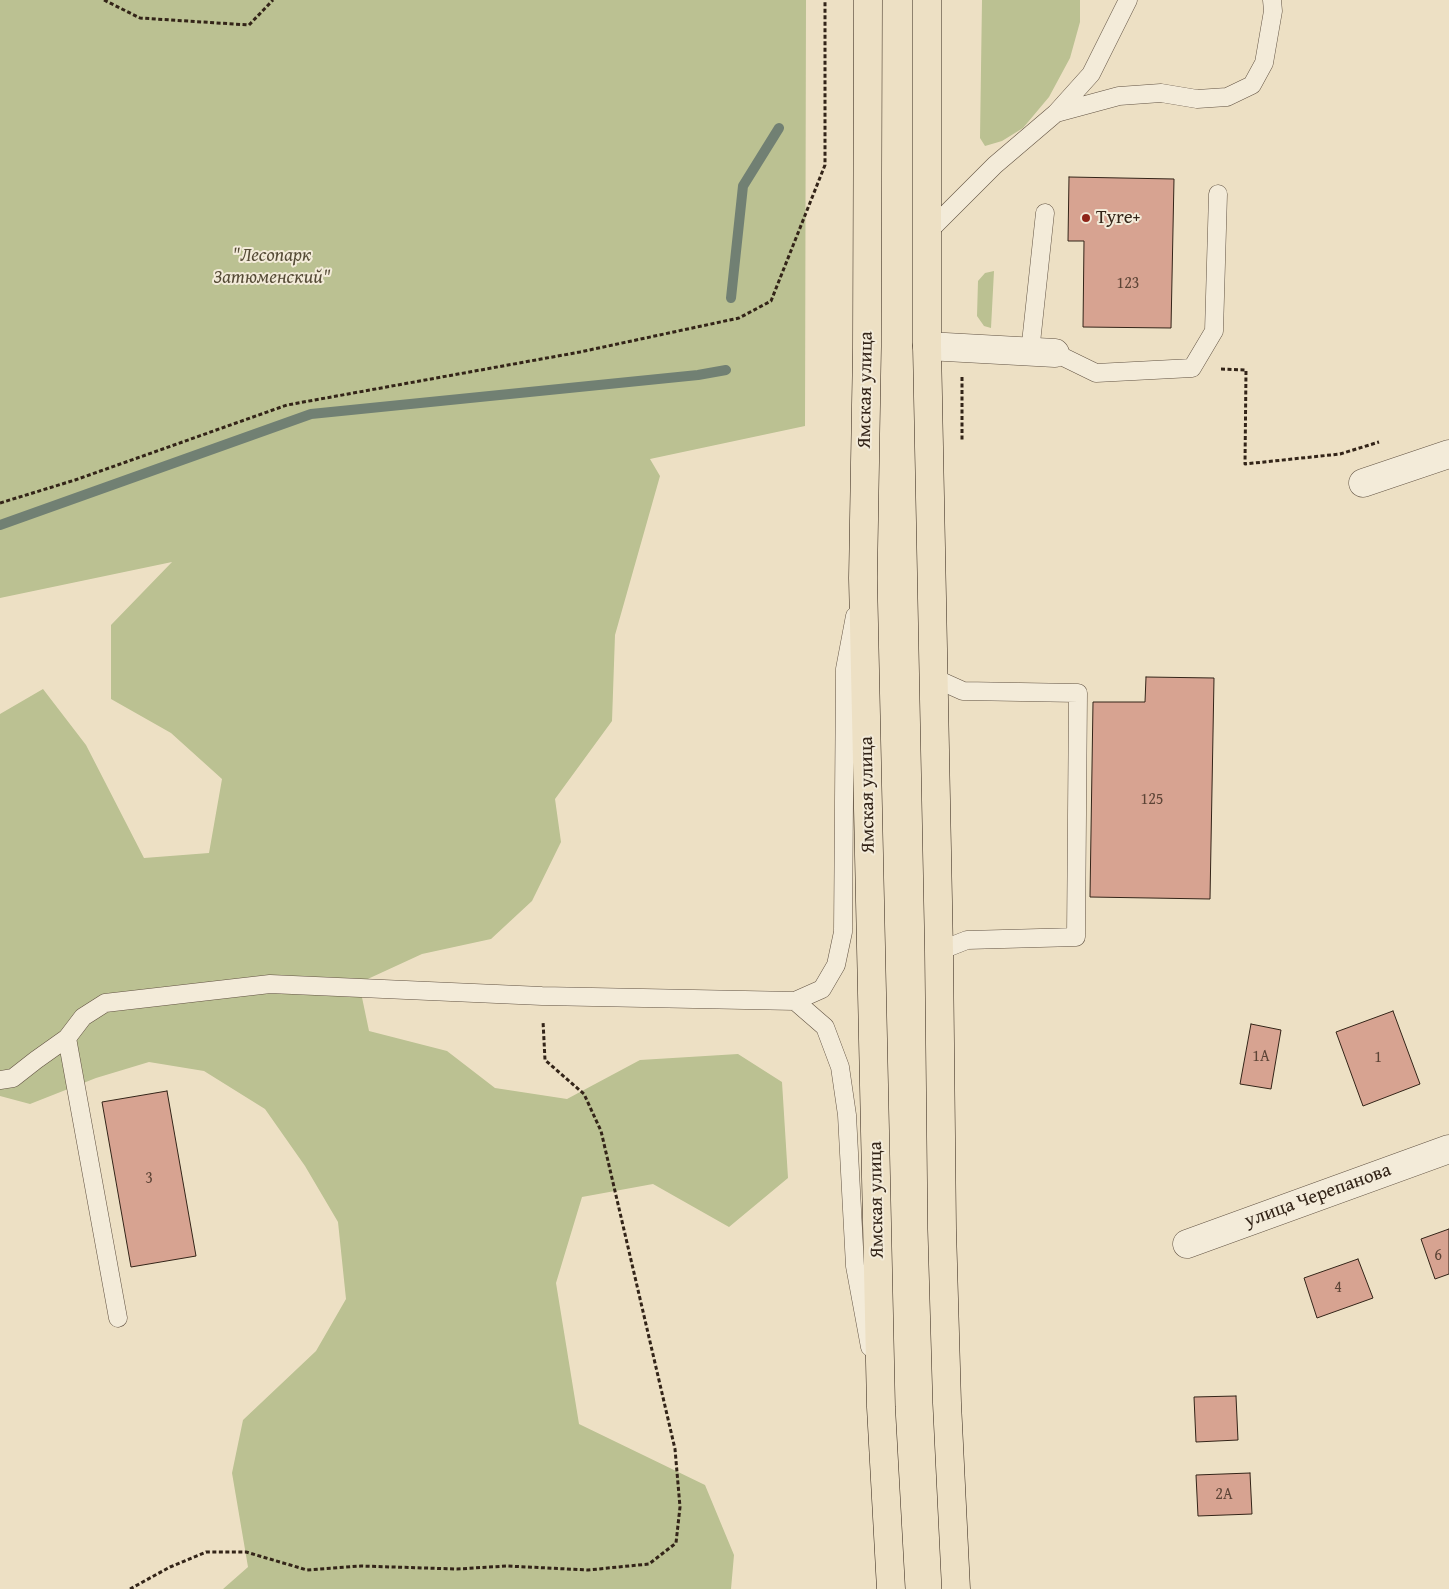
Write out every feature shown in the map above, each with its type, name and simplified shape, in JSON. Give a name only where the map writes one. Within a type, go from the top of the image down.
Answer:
[{"type":"main road","name":"Ямская улица","points":[[868,0],[867,347],[863,578],[881,1407],[892,1589]]},
{"type":"main road","points":[[927,0],[927,346],[944,1297],[956,1589]]},
{"type":"street","points":[[927,346],[1043,352]]},
{"type":"street","points":[[1363,483],[1449,454]]},
{"type":"street","name":"улица Черепанова","points":[[1187,1244],[1449,1149]]},
{"type":"lane","points":[[927,233],[995,165],[1056,113],[1091,74],[1128,0]]},
{"type":"lane","points":[[1056,113],[1119,96],[1161,94],[1197,99],[1228,97],[1252,86],[1264,63],[1273,11],[1272,0]]},
{"type":"lane","points":[[1045,213],[1043,352],[1096,373],[1192,368],[1214,331],[1218,194]]},
{"type":"lane","points":[[0,1080],[13,1078],[66,1038],[83,1018],[105,1003],[270,984],[542,996],[795,1001],[822,989],[836,964],[843,932],[845,669],[863,578]]},
{"type":"lane","points":[[934,678],[963,691],[1078,693],[1076,937],[967,940],[939,951]]},
{"type":"lane","points":[[795,1001],[825,1027],[840,1067],[848,1116],[854,1266],[881,1407]]},
{"type":"lane","points":[[66,1038],[118,1318]]},
{"type":"path","points":[[104,0],[140,18],[250,25],[273,0]]},
{"type":"path","points":[[0,503],[75,480],[287,405],[580,352],[739,318],[771,301],[825,164],[826,0]]},
{"type":"path","points":[[1192,368],[1246,370],[1245,464],[1340,454],[1386,440]]},
{"type":"path","points":[[130,1589],[170,1567],[206,1552],[246,1552],[307,1570],[361,1566],[457,1569],[507,1566],[588,1570],[649,1564],[676,1543],[680,1507],[675,1449],[601,1131],[584,1094],[545,1060],[542,996]]},
{"type":"green space","name":"\"Лесопарк Затюменский\"","points":[[0,0],[806,0],[805,426],[650,459],[660,476],[615,635],[612,721],[555,799],[561,842],[532,901],[491,939],[422,954],[359,983],[369,1031],[447,1051],[495,1088],[567,1099],[640,1060],[738,1054],[782,1082],[788,1178],[729,1227],[653,1184],[582,1197],[556,1283],[579,1424],[705,1485],[734,1555],[731,1589],[223,1589],[248,1567],[232,1473],[243,1420],[316,1351],[346,1299],[338,1222],[305,1166],[265,1109],[204,1071],[149,1062],[96,1078],[30,1104],[0,1096],[0,714],[43,689],[86,745],[144,858],[209,853],[222,779],[171,733],[111,699],[111,625],[172,562],[0,598]]},
{"type":"green space","points":[[982,0],[1080,0],[1080,22],[1070,58],[1049,97],[1023,128],[1002,141],[985,146],[980,138]]},
{"type":"green space","points":[[994,271],[991,328],[984,326],[977,316],[978,281],[985,273]]},
{"type":"building","points":[[1069,177],[1174,179],[1171,328],[1083,327],[1084,241],[1068,241]]},
{"type":"building","points":[[1146,677],[1214,678],[1210,899],[1090,897],[1093,702],[1145,702]]},
{"type":"building","points":[[1393,1011],[1420,1084],[1363,1106],[1336,1032]]},
{"type":"building","points":[[1251,1024],[1281,1030],[1271,1089],[1240,1084]]},
{"type":"building","points":[[167,1091],[196,1256],[131,1267],[102,1102]]},
{"type":"building","points":[[1449,1229],[1449,1274],[1435,1279],[1421,1239]]},
{"type":"building","points":[[1358,1259],[1373,1298],[1317,1318],[1304,1278]]},
{"type":"building","points":[[1236,1396],[1238,1440],[1196,1442],[1194,1397]]},
{"type":"building","points":[[1250,1473],[1252,1514],[1198,1516],[1196,1475]]},
{"type":"waterway","points":[[731,298],[743,186],[779,128]]},
{"type":"waterway","points":[[0,525],[311,414],[698,375],[726,370]]},
{"type":"place","name":"Tyre+","points":[[1086,218]]}]
